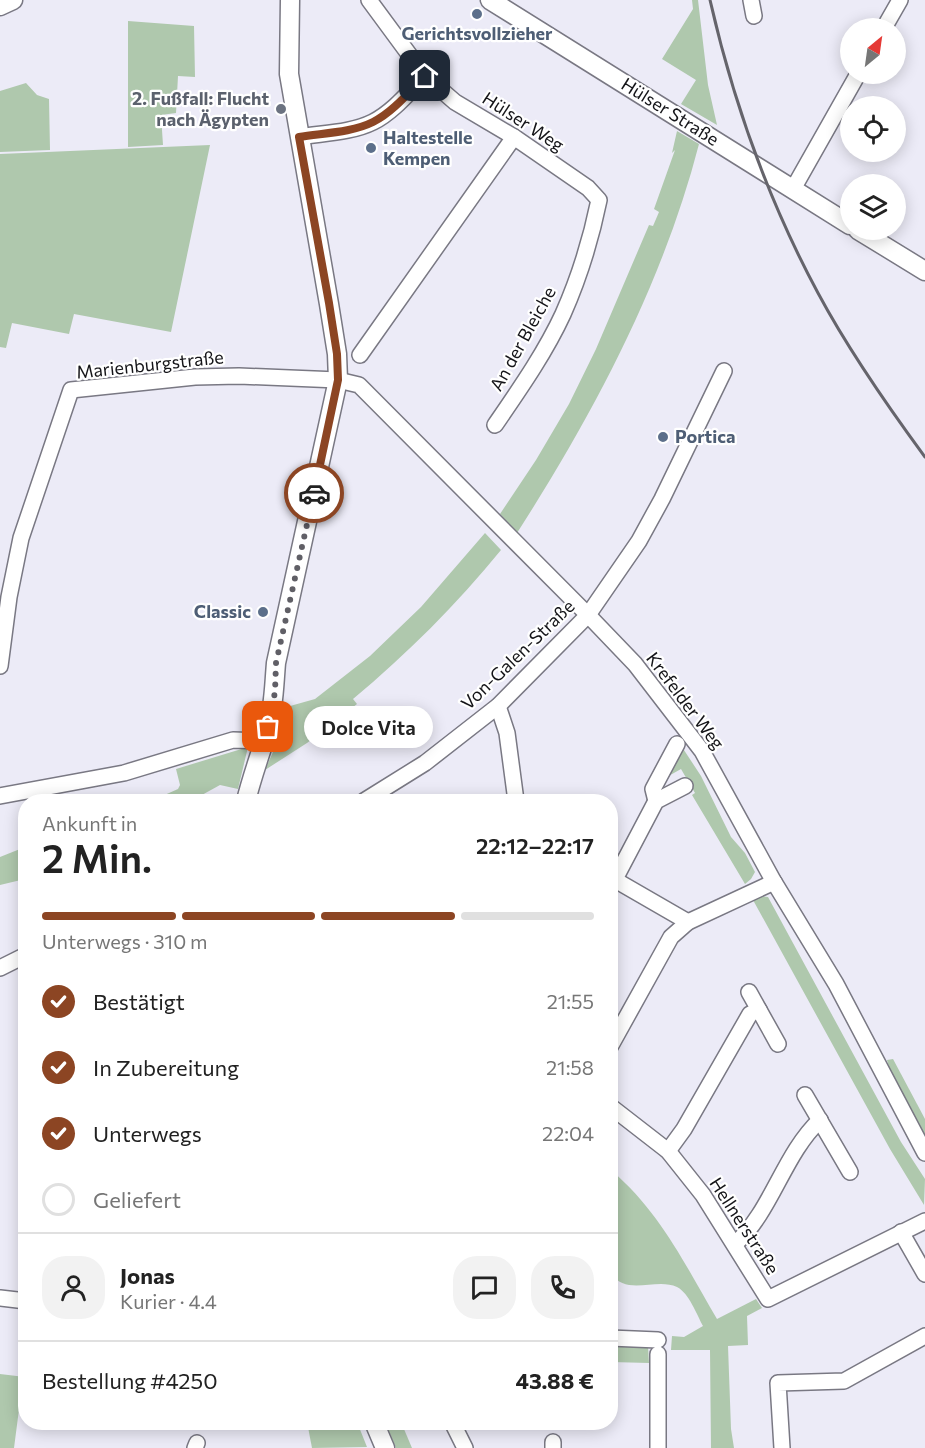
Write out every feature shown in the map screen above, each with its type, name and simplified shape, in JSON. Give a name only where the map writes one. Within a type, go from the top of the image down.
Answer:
[{"type":"main road","points":[[0,6],[13,0]]},
{"type":"main road","points":[[248,794],[264,741],[275,692],[276,663],[338,380],[337,354],[329,303],[289,74],[290,0]]},
{"type":"main road","name":"Hülser Straße","points":[[490,0],[840,219]]},
{"type":"main road","points":[[874,240],[925,271]]},
{"type":"main road","points":[[378,1430],[386,1448]]},
{"type":"street","name":"Hülser Weg","points":[[369,0],[425,76],[455,102],[514,137],[588,188],[599,200]]},
{"type":"street","points":[[890,18],[900,0]]},
{"type":"street","points":[[299,137],[355,128],[373,122],[390,111],[425,76]]},
{"type":"street","points":[[793,189],[852,84]]},
{"type":"street","points":[[360,355],[514,137]]},
{"type":"street","name":"An der Bleiche","points":[[495,425],[534,366],[562,315],[582,264],[599,200]]},
{"type":"street","name":"Von-Galen-Straße","points":[[375,794],[425,763],[498,706],[588,615],[639,542],[724,372]]},
{"type":"street","name":"Marienburgstraße","points":[[0,666],[4,596],[71,390],[195,377],[239,376],[338,380]]},
{"type":"street","name":"Krefelder Weg","points":[[338,380],[359,385],[368,392],[588,615],[635,664],[702,752],[774,882],[836,984],[925,1153]]},
{"type":"street","points":[[498,706],[507,733],[515,794]]},
{"type":"street","points":[[0,796],[124,773],[232,740],[264,741]]},
{"type":"street","points":[[656,801],[653,789],[677,744]]},
{"type":"street","points":[[618,869],[656,801],[685,786]]},
{"type":"street","points":[[618,881],[688,922]]},
{"type":"street","points":[[618,1033],[671,937],[688,922],[774,882]]},
{"type":"street","points":[[0,968],[18,959]]},
{"type":"street","points":[[749,992],[778,1044]]},
{"type":"street","points":[[668,1151],[684,1129],[740,1030],[753,1029],[762,1016]]},
{"type":"street","points":[[806,1095],[850,1172]]},
{"type":"street","name":"Hellnerstraße","points":[[618,1112],[668,1151],[704,1195],[768,1299],[925,1221]]},
{"type":"street","points":[[735,1244],[748,1232],[800,1143],[820,1120]]},
{"type":"street","points":[[800,1143],[814,1143],[828,1135]]},
{"type":"street","points":[[902,1232],[925,1274]]},
{"type":"street","points":[[0,1298],[18,1300]]},
{"type":"street","points":[[783,1448],[780,1440],[778,1383],[844,1381],[925,1336]]},
{"type":"street","points":[[618,1340],[658,1347],[658,1448]]},
{"type":"street","points":[[456,1430],[465,1448]]},
{"type":"green space","points":[[692,0],[698,0],[708,85],[717,125],[681,104],[696,80],[662,59],[693,9]]},
{"type":"green space","points":[[128,21],[194,26],[195,77],[178,76],[176,113],[161,115],[163,145],[128,147]]},
{"type":"green space","points":[[26,83],[37,95],[49,99],[50,150],[0,152],[0,91]]},
{"type":"green space","points":[[677,131],[699,144],[666,247],[646,297],[599,394],[517,533],[500,514],[536,460],[569,404],[596,349],[649,225],[653,226],[659,212],[654,209],[675,150],[672,153]]},
{"type":"green space","points":[[210,145],[171,332],[74,314],[69,334],[12,323],[6,348],[0,347],[0,154]]},
{"type":"green space","points":[[485,533],[501,550],[449,609],[393,664],[353,699],[357,704],[307,743],[265,770],[277,743],[283,708],[315,699],[370,656],[421,607]]},
{"type":"green space","points":[[680,744],[701,776],[731,837],[745,853],[755,872],[745,884],[692,795],[695,793],[681,769],[665,778]]},
{"type":"green space","points":[[248,747],[238,789],[220,785],[204,794],[167,794],[178,789],[180,785],[176,769]]},
{"type":"green space","points":[[18,850],[18,881],[0,885],[0,857]]},
{"type":"green space","points":[[761,896],[768,897],[901,1142],[925,1179],[924,1205],[890,1149],[753,900]]},
{"type":"green space","points":[[893,1059],[925,1119],[925,1137],[893,1083],[887,1060]]},
{"type":"green space","points":[[618,1176],[658,1221],[717,1319],[756,1299],[762,1308],[747,1316],[748,1345],[728,1346],[731,1429],[734,1448],[711,1448],[710,1350],[671,1350],[672,1336],[684,1337],[703,1326],[689,1299],[677,1287],[669,1285],[625,1284],[618,1280]]},
{"type":"green space","points":[[618,1344],[648,1346],[649,1363],[618,1362]]},
{"type":"green space","points":[[0,1374],[18,1376],[18,1417],[14,1448],[0,1448]]},
{"type":"green space","points":[[309,1430],[360,1430],[367,1447],[312,1448]]},
{"type":"green space","points":[[388,1430],[404,1430],[412,1448],[396,1448]]},
{"type":"railway","points":[[710,0],[741,113],[768,187],[800,258],[855,356],[925,457]]},
{"type":"way so far","points":[[268,727],[275,692],[276,663],[314,493]]},
{"type":"place","name":"Gerichtsvollzieher","points":[[477,14]]},
{"type":"place","name":"2. Fußfall: Flucht nach Ägypten","points":[[281,109]]},
{"type":"place","name":"Haltestelle Kempen","points":[[371,148]]},
{"type":"place","name":"Portica","points":[[663,437]]},
{"type":"place","name":"Classic","points":[[263,612]]},
{"type":"place","name":"Dolce Vita","points":[[268,727]]},
{"type":"route","points":[[314,493],[338,380],[338,367],[329,303],[299,137],[355,128],[373,122],[390,111],[425,76]]}]
